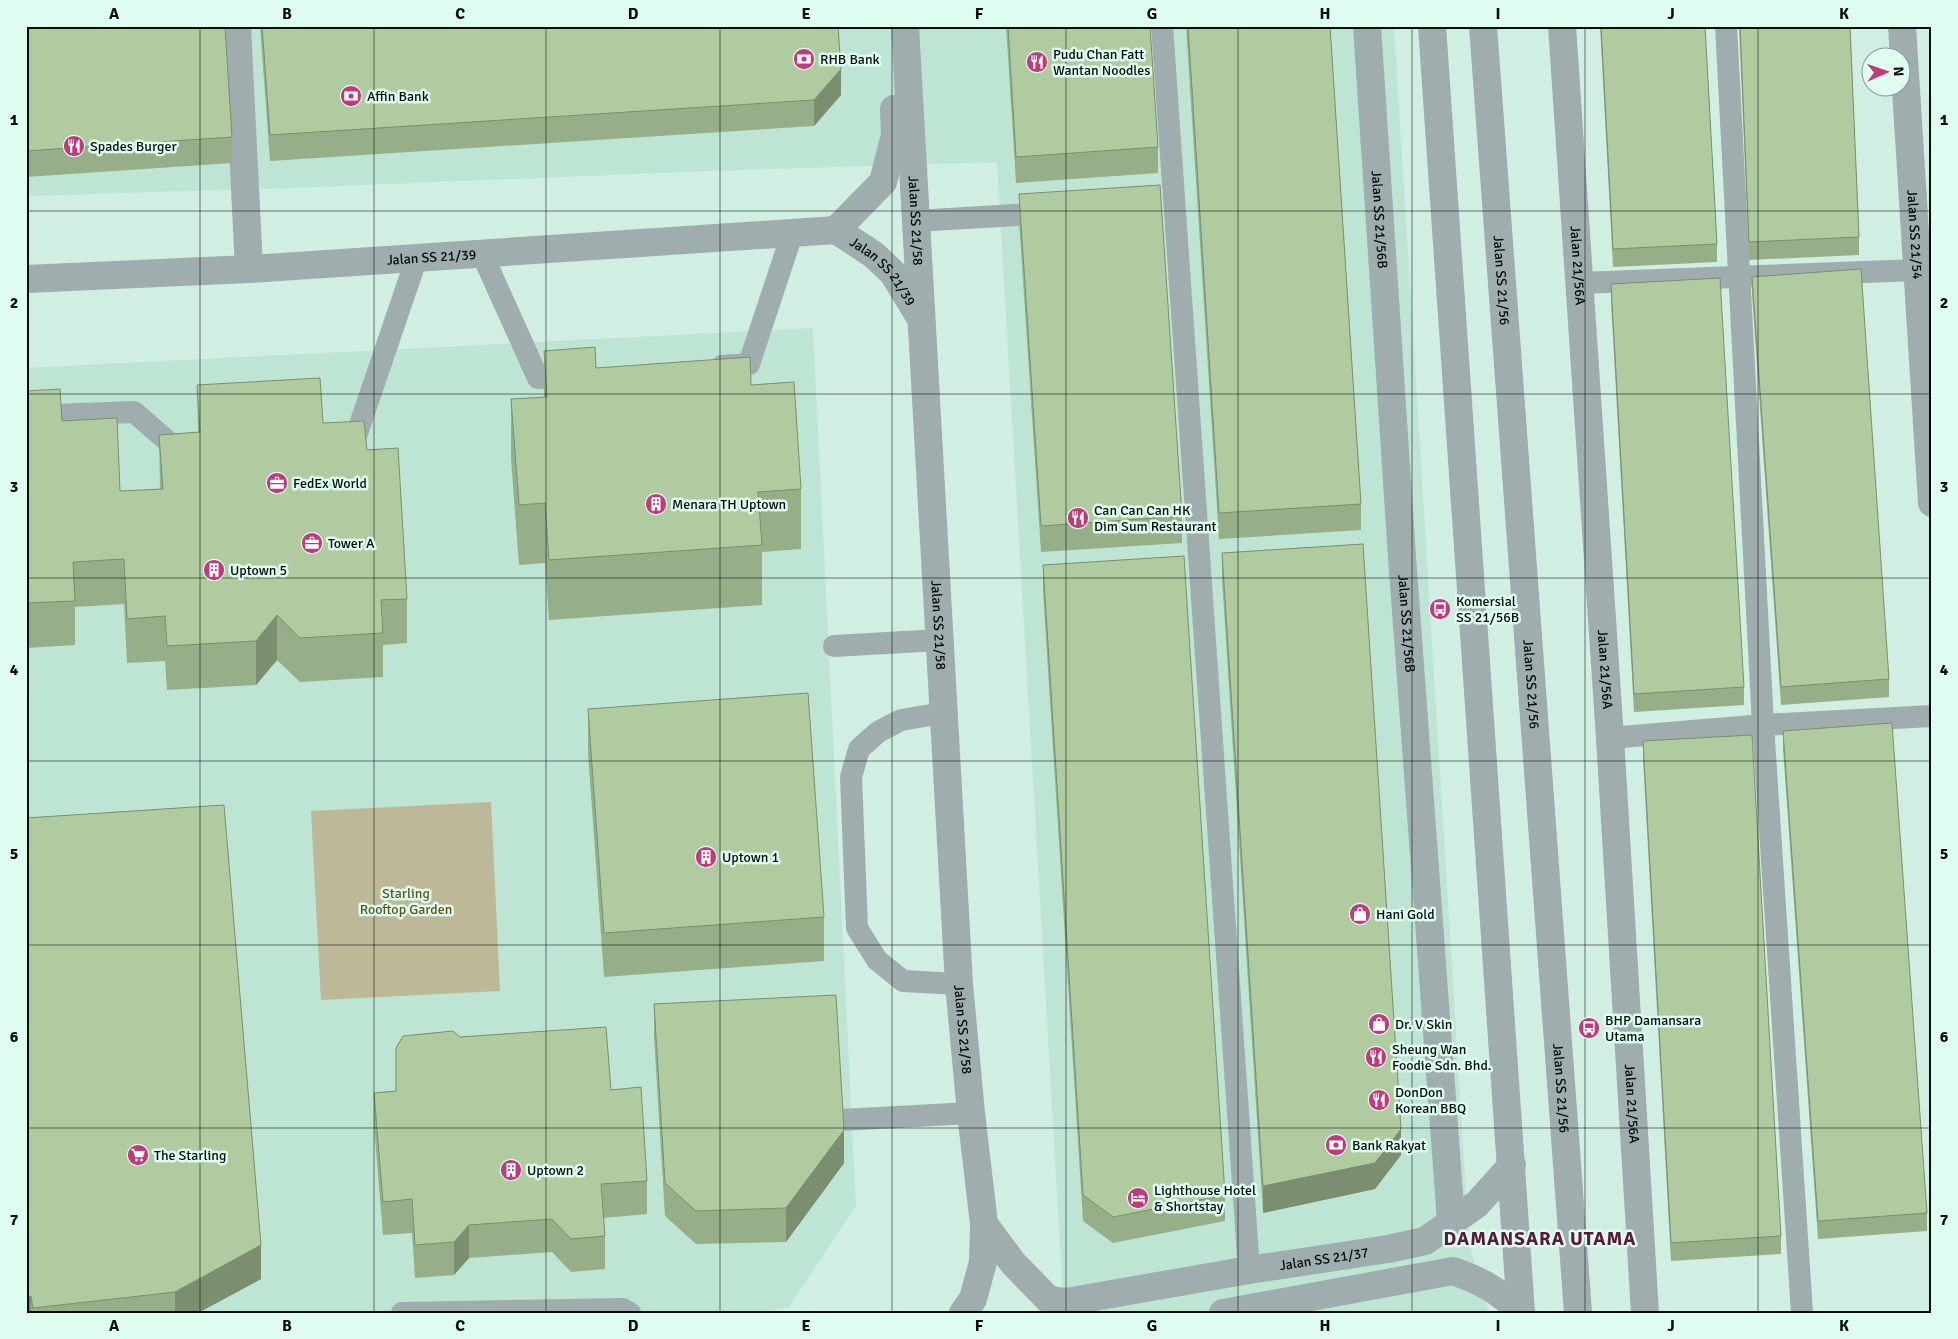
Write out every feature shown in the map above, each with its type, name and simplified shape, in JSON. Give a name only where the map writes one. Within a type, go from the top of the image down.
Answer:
[{"type":"street","points":[[237,26],[249,269]]},
{"type":"street","name":"Jalan SS 21/39","points":[[836,230],[883,182],[895,135],[890,26]]},
{"type":"street","name":"Jalan SS 21/58","points":[[905,26],[920,319],[959,984],[984,1224],[983,1262],[973,1299],[963,1313]]},
{"type":"street","name":"Jalan SS 21/56B","points":[[1367,26],[1402,557],[1451,1221]]},
{"type":"street","points":[[1432,26],[1521,1312]]},
{"type":"street","name":"Jalan SS 21/56","points":[[1483,26],[1578,1313]]},
{"type":"street","name":"Jalan 21/56A","points":[[1562,26],[1610,738],[1645,1313]]},
{"type":"street","name":"Jalan SS 21/54","points":[[1902,26],[1932,503]]},
{"type":"street","name":"Jalan SS 21/39","points":[[26,279],[249,269],[836,230],[874,255],[893,273],[920,319]]},
{"type":"street","name":"Jalan SS 21/37","points":[[1109,1295],[1249,1270],[1388,1250],[1424,1241],[1477,1204],[1512,1165]]},
{"type":"street","name":"Jalan SS 21/58","points":[[984,1224],[1013,1263],[1049,1300],[1066,1302],[1109,1295]]},
{"type":"street","points":[[1223,1313],[1453,1271],[1475,1279],[1498,1291],[1521,1312]]},
{"type":"lane","points":[[1162,26],[1166,207],[1208,703],[1249,1270]]},
{"type":"lane","points":[[1726,26],[1763,725],[1802,1313]]},
{"type":"lane","points":[[916,221],[1068,212]]},
{"type":"lane","points":[[701,367],[749,364],[792,234]]},
{"type":"lane","points":[[482,254],[538,378],[596,374]]},
{"type":"lane","points":[[321,443],[354,442],[417,257]]},
{"type":"lane","points":[[1580,283],[1918,270]]},
{"type":"lane","points":[[26,416],[134,412],[173,446],[208,446]]},
{"type":"lane","points":[[834,646],[939,640]]},
{"type":"lane","points":[[943,713],[901,720],[878,732],[859,749],[851,777],[857,928],[877,960],[903,981],[959,984]]},
{"type":"lane","points":[[1610,738],[1763,725],[1932,716]]},
{"type":"lane","points":[[842,1120],[971,1113]]},
{"type":"lane","points":[[402,1313],[623,1309],[630,1313]]},
{"type":"shaded area","points":[[26,26],[1394,26],[1469,1243],[1489,1313],[1064,1313],[997,162],[26,196]]},
{"type":"shaded area","points":[[813,328],[856,1206],[789,1307],[760,1313],[26,1313],[26,368]]},
{"type":"green space","name":"Starling Rooftop Garden","points":[[491,802],[500,991],[321,1000],[311,811]]},
{"type":"building","points":[[26,26],[225,26],[232,137],[26,151]]},
{"type":"building","points":[[262,26],[838,26],[841,69],[814,100],[270,135]]},
{"type":"building","points":[[1008,26],[1150,26],[1158,147],[1016,157]]},
{"type":"building","points":[[1188,26],[1330,26],[1361,504],[1219,513]]},
{"type":"building","points":[[1601,26],[1705,26],[1717,244],[1613,249]]},
{"type":"building","points":[[1740,26],[1850,26],[1859,237],[1749,242]]},
{"type":"building","points":[[1160,185],[1182,516],[1041,526],[1019,194]]},
{"type":"building","points":[[1861,269],[1889,679],[1781,687],[1752,277]]},
{"type":"building","points":[[1720,278],[1744,687],[1634,694],[1611,284]]},
{"type":"building","name":"Menara TH Uptown","points":[[595,347],[596,368],[750,357],[751,385],[794,382],[801,489],[758,492],[762,545],[549,560],[545,503],[519,505],[511,399],[547,397],[544,351]]},
{"type":"building","name":"Uptown 5","points":[[320,378],[323,423],[364,421],[367,450],[398,448],[407,599],[381,600],[383,633],[300,638],[277,615],[256,641],[167,646],[165,616],[127,619],[124,559],[73,562],[75,601],[26,603],[26,391],[60,389],[62,421],[117,418],[120,491],[163,489],[159,435],[200,432],[197,385]]},
{"type":"building","points":[[1363,544],[1401,1129],[1375,1163],[1263,1186],[1222,553]]},
{"type":"building","points":[[1184,556],[1225,1195],[1113,1217],[1083,1195],[1043,565]]},
{"type":"building","name":"Uptown 1","points":[[808,693],[824,917],[604,933],[588,709]]},
{"type":"building","points":[[1892,723],[1927,1213],[1818,1221],[1783,731]]},
{"type":"building","points":[[1752,735],[1781,1236],[1671,1243],[1643,741]]},
{"type":"building","name":"The Starling","points":[[224,805],[261,1245],[175,1292],[33,1308],[31,1296],[26,1298],[26,818]]},
{"type":"building","points":[[836,995],[844,1130],[786,1208],[696,1211],[665,1183],[654,1004]]},
{"type":"building","name":"Uptown 2","points":[[606,1027],[611,1090],[641,1087],[647,1181],[601,1184],[605,1236],[571,1239],[552,1219],[469,1225],[454,1242],[415,1245],[412,1199],[383,1202],[374,1093],[396,1091],[396,1048],[403,1036],[453,1031],[460,1037]]},
{"type":"place","name":"RHB Bank","points":[[804,59]]},
{"type":"place","name":"Pudu Chan Fatt Wantan Noodles","points":[[1037,62]]},
{"type":"place","name":"Affin Bank","points":[[351,96]]},
{"type":"place","name":"Spades Burger","points":[[74,146]]},
{"type":"place","name":"FedEx World","points":[[277,483]]},
{"type":"place","name":"Menara TH Uptown","points":[[656,504]]},
{"type":"place","name":"Can Can Can HK Dim Sum Restaurant","points":[[1078,518]]},
{"type":"place","name":"Tower A","points":[[312,543]]},
{"type":"place","name":"Uptown 5","points":[[214,570]]},
{"type":"place","name":"Komersial SS 21/56B","points":[[1440,609]]},
{"type":"place","name":"Uptown 1","points":[[706,857]]},
{"type":"place","name":"Hani Gold","points":[[1360,914]]},
{"type":"place","name":"Dr. V Skin","points":[[1379,1024]]},
{"type":"place","name":"BHP Damansara Utama","points":[[1589,1028]]},
{"type":"place","name":"Sheung Wan Foodie Sdn. Bhd.","points":[[1376,1057]]},
{"type":"place","name":"DonDon Korean BBQ","points":[[1379,1100]]},
{"type":"place","name":"Bank Rakyat","points":[[1336,1145]]},
{"type":"place","name":"The Starling","points":[[138,1155]]},
{"type":"place","name":"Uptown 2","points":[[511,1170]]},
{"type":"place","name":"Lighthouse Hotel & Shortstay","points":[[1138,1198]]},
{"type":"district","name":"DAMANSARA UTAMA","points":[[1540,1239]]}]
